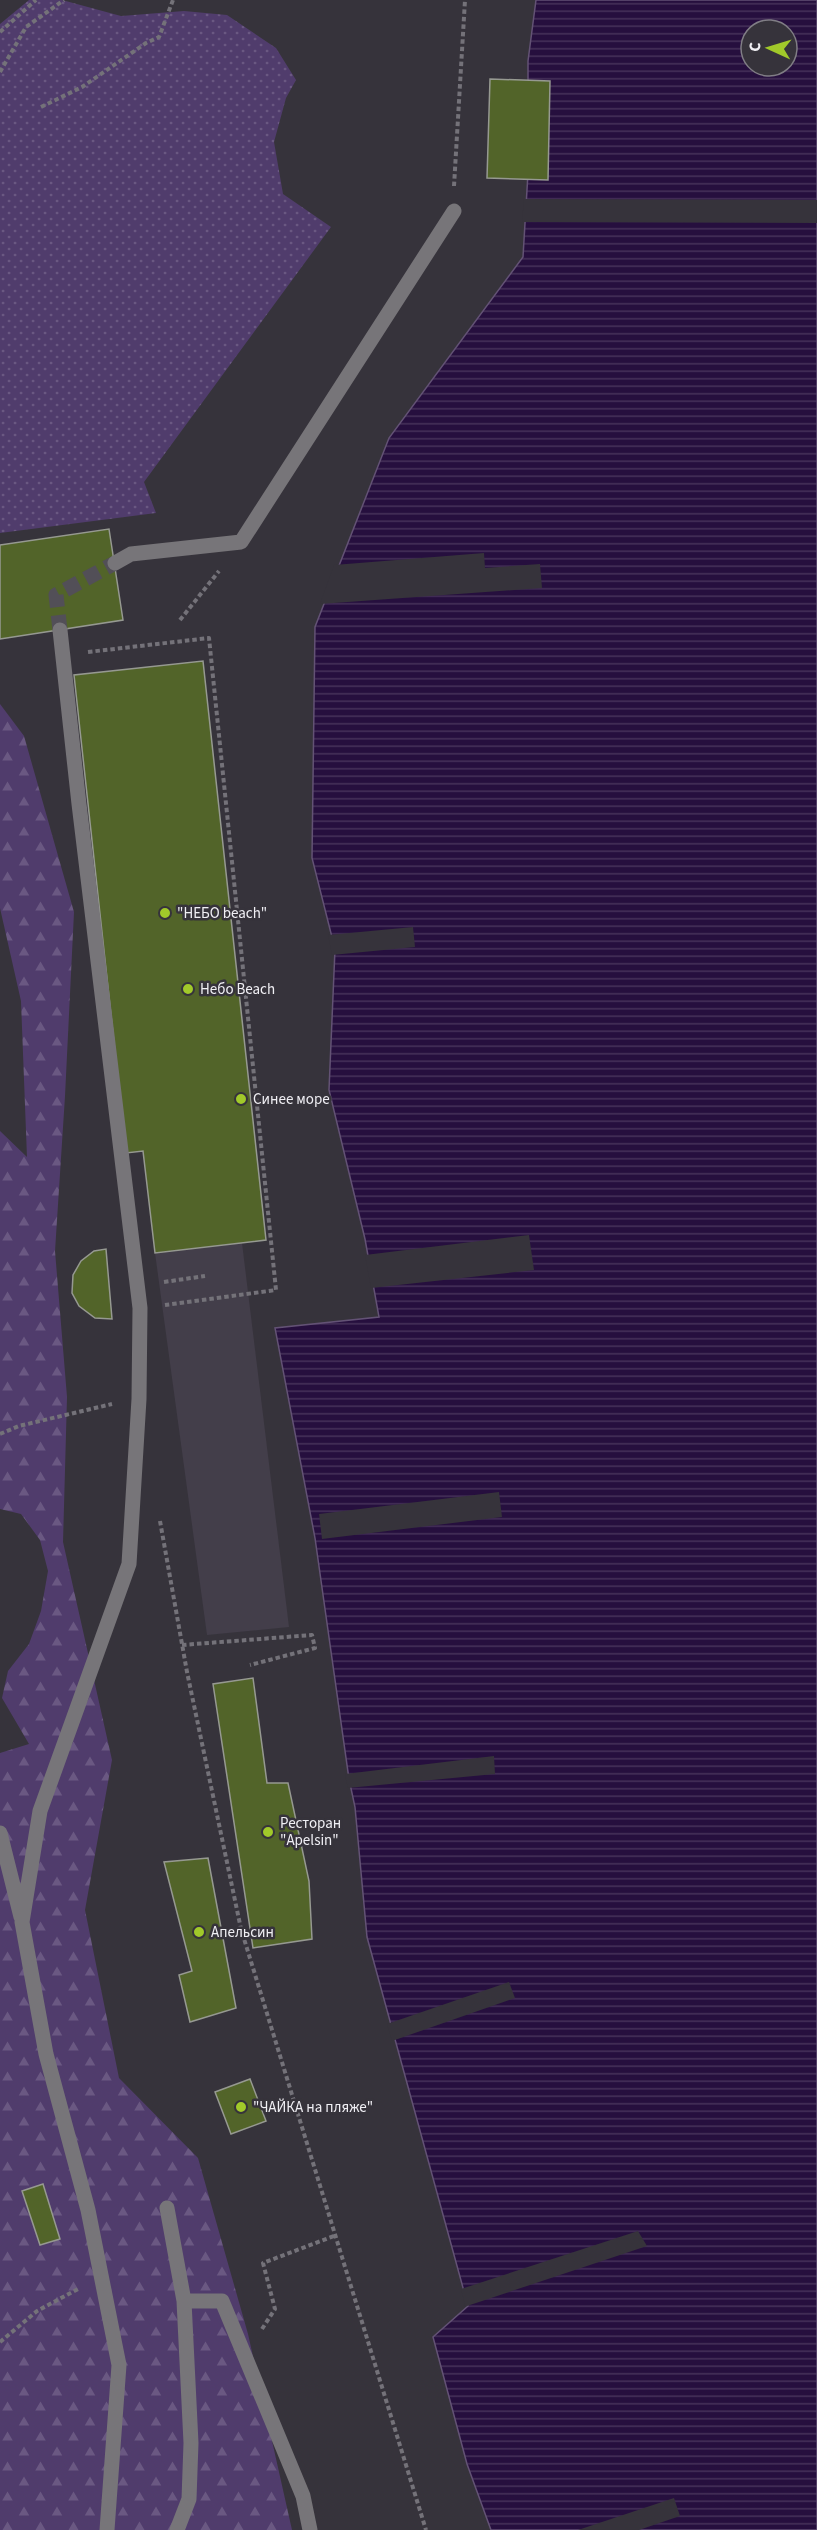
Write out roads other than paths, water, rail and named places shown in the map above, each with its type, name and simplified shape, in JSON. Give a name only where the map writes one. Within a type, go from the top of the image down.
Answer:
[{"type":"lane","points":[[115,563],[130,554],[241,542],[454,211]]},
{"type":"lane","points":[[22,1922],[40,1811],[129,1564],[139,1398],[140,1308],[60,630]]},
{"type":"lane","points":[[0,1833],[22,1922],[46,2054],[88,2210],[119,2365],[107,2530]]},
{"type":"lane","points":[[167,2208],[184,2301],[191,2443],[189,2499],[177,2530]]},
{"type":"lane","points":[[184,2301],[222,2301],[303,2496],[310,2530]]},
{"type":"tunnel","points":[[60,630],[56,595],[115,563]]},
{"type":"place","name":"\"НЕБО beach\"","points":[[165,913]]},
{"type":"place","name":"Небо Beach","points":[[188,989]]},
{"type":"place","name":"Синее море","points":[[241,1099]]},
{"type":"place","name":"Ресторан \"Apelsin\"","points":[[268,1832]]},
{"type":"place","name":"Апельсин","points":[[199,1932]]},
{"type":"place","name":"\"ЧАЙКА на пляже\"","points":[[241,2107]]}]
